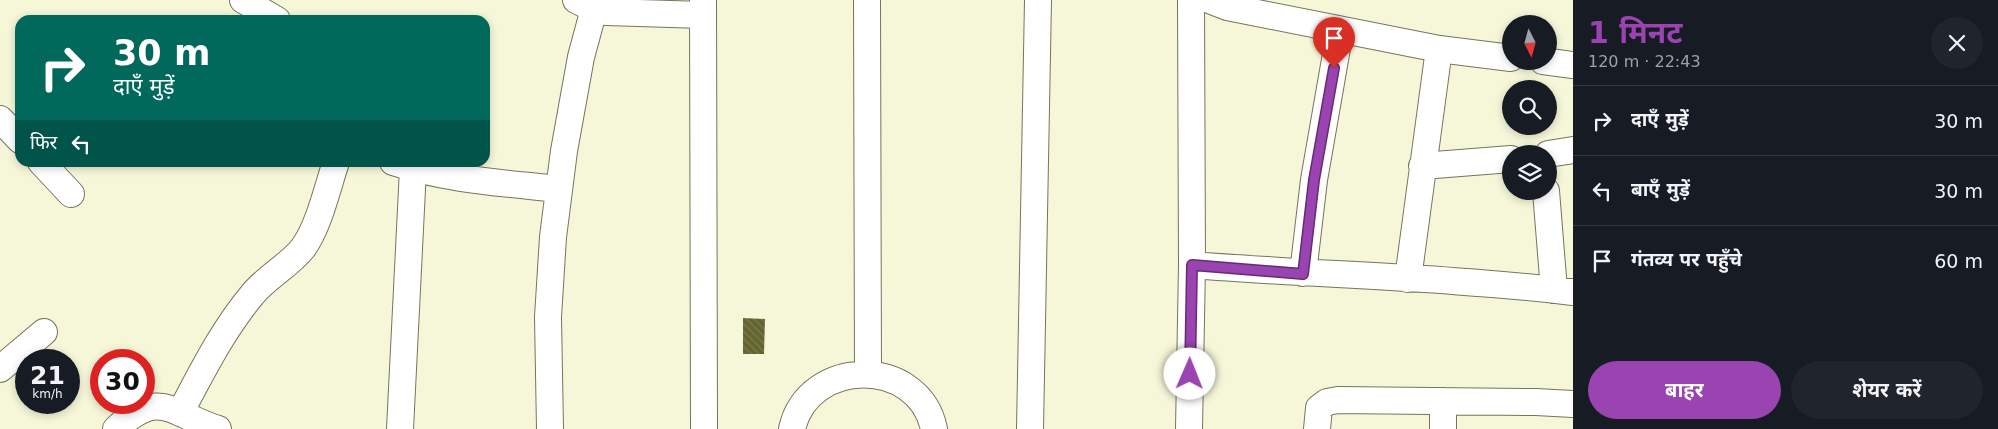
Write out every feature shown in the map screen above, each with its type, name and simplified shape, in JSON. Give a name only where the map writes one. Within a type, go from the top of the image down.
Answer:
[{"type":"street","points":[[243,0],[268,15]]},
{"type":"street","points":[[867,0],[868,373]]},
{"type":"street","points":[[1030,429],[1038,0]]},
{"type":"street","points":[[1189,429],[1192,265],[1191,0]]},
{"type":"street","points":[[1209,0],[1227,7],[1340,31],[1439,49],[1502,57]]},
{"type":"street","points":[[550,429],[548,317],[553,237],[564,151],[581,57],[585,5],[626,13],[703,7],[704,429]]},
{"type":"street","points":[[1303,274],[1314,180],[1340,31]]},
{"type":"street","points":[[1408,279],[1439,49]]},
{"type":"street","points":[[1558,63],[1573,65]]},
{"type":"street","points":[[0,119],[15,135]]},
{"type":"street","points":[[1557,153],[1573,150]]},
{"type":"street","points":[[1422,166],[1502,160]]},
{"type":"street","points":[[46,167],[71,194]]},
{"type":"street","points":[[180,413],[220,339],[252,294],[302,249],[314,228],[334,167]]},
{"type":"street","points":[[400,429],[403,167]]},
{"type":"street","points":[[408,167],[468,178],[559,189]]},
{"type":"street","points":[[1192,265],[1564,291],[1548,200]]},
{"type":"street","points":[[0,369],[44,332]]},
{"type":"street","points":[[792,429],[794,419],[806,400],[824,384],[845,375],[868,373],[889,378],[907,388],[922,403],[934,429]]},
{"type":"street","points":[[1317,429],[1319,408],[1327,402],[1338,400],[1573,404]]},
{"type":"street","points":[[1443,401],[1443,429]]},
{"type":"street","points":[[116,429],[131,414],[150,406],[165,406],[218,429]]},
{"type":"building","points":[[743,318],[765,319],[764,354],[743,354]]},
{"type":"route","points":[[1190,374],[1192,265],[1303,274],[1314,180],[1334,68]]}]
